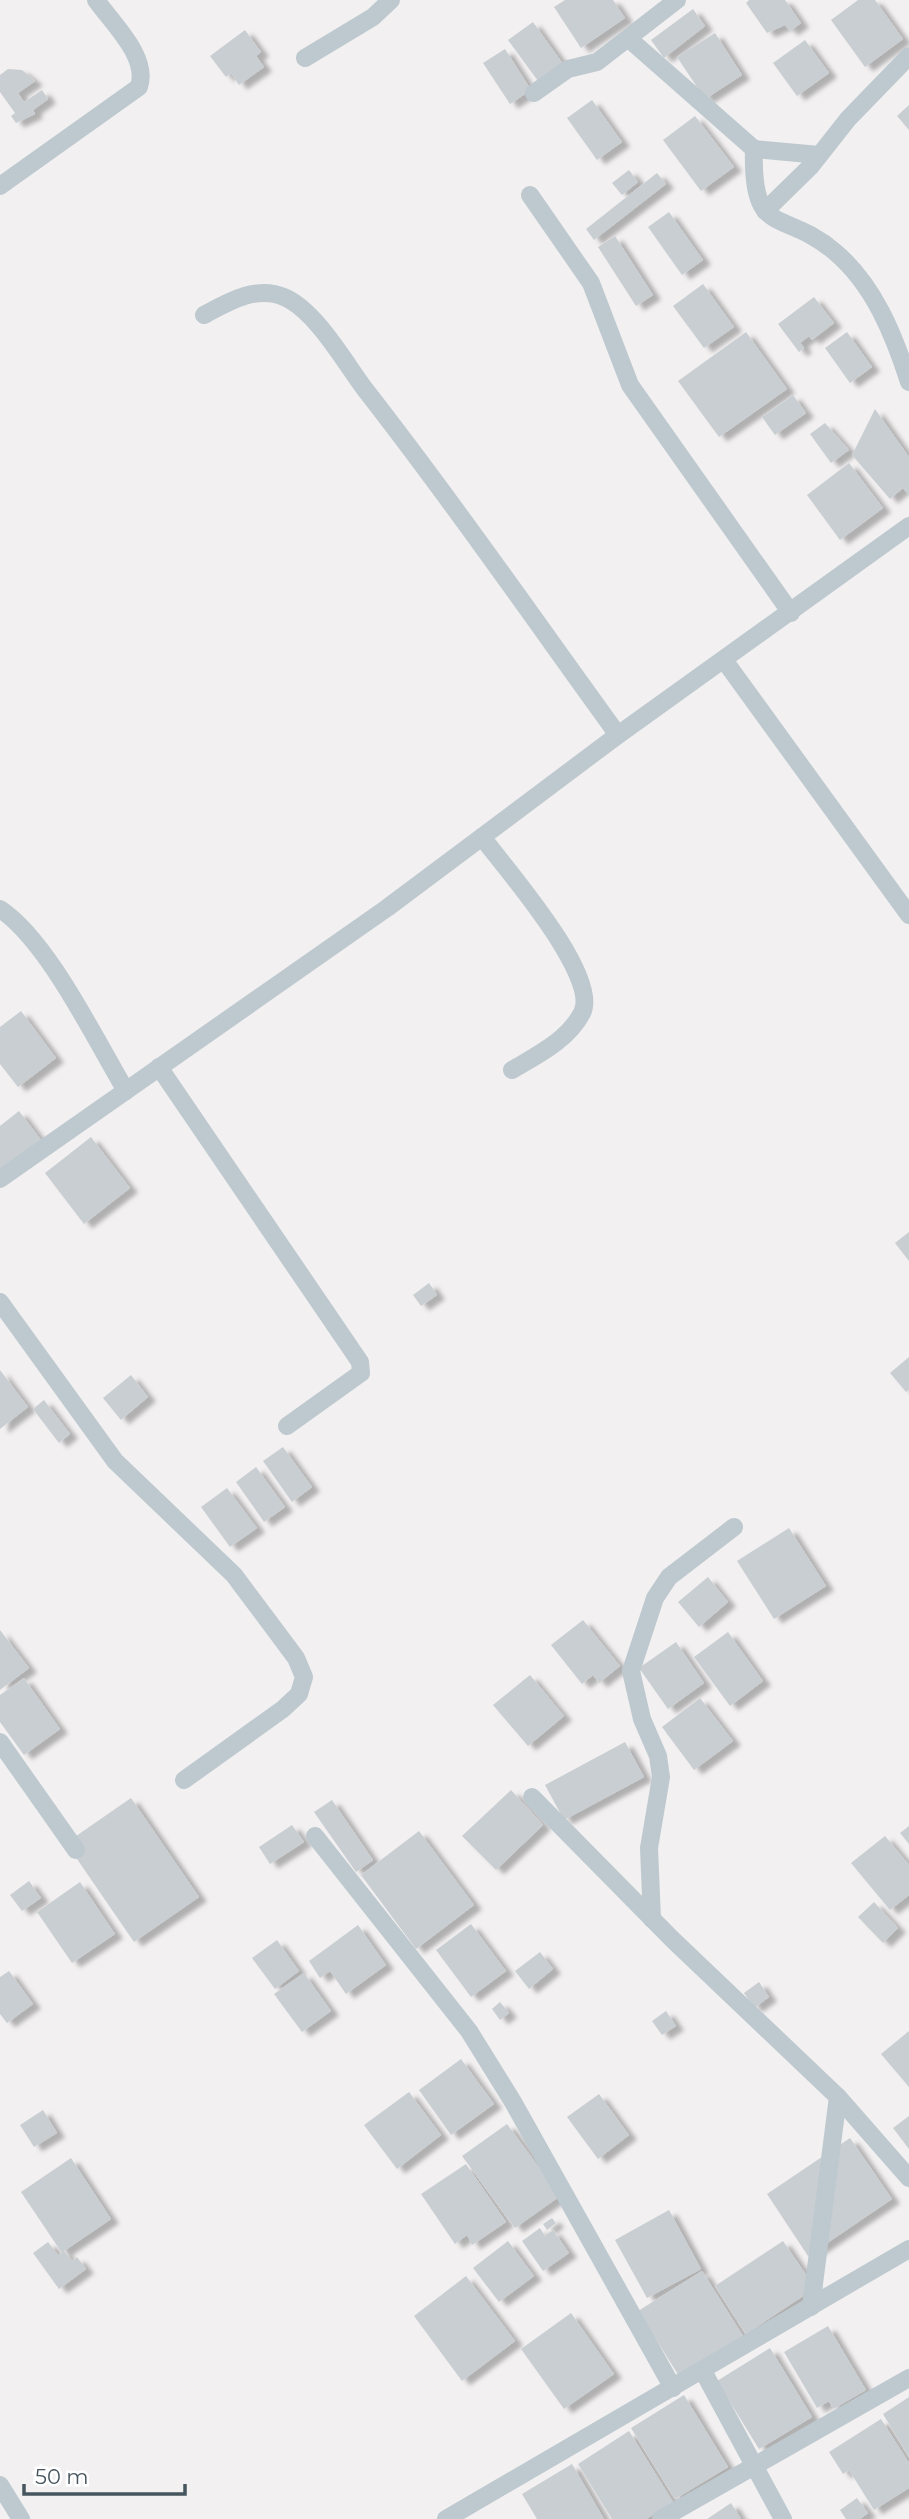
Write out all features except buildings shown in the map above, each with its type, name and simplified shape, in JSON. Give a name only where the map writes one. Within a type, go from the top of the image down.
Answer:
[{"type":"street","points":[[0,187],[139,87],[143,76],[137,57],[96,0]]},
{"type":"street","points":[[305,58],[373,17],[391,0]]},
{"type":"street","points":[[534,93],[568,69],[597,62],[677,0]]},
{"type":"street","points":[[629,39],[754,149],[819,155]]},
{"type":"street","points":[[765,211],[909,56]]},
{"type":"street","points":[[754,149],[753,183],[756,199],[765,211],[834,251],[856,274],[892,330],[909,382]]},
{"type":"street","points":[[530,195],[591,283],[630,385],[791,613]]},
{"type":"street","points":[[204,315],[237,297],[265,293],[283,297],[306,312],[386,416],[618,735]]},
{"type":"street","points":[[0,1179],[387,908],[618,735],[909,526]]},
{"type":"street","points":[[724,660],[909,915]]},
{"type":"street","points":[[482,837],[570,956],[586,994],[583,1011],[572,1028],[553,1045],[512,1070]]},
{"type":"street","points":[[0,909],[20,922],[39,946],[126,1091]]},
{"type":"street","points":[[159,1068],[360,1362],[361,1373],[346,1386],[286,1426]]},
{"type":"street","points":[[0,1303],[115,1461],[234,1575],[296,1658],[304,1677],[299,1694],[283,1709],[184,1780]]},
{"type":"street","points":[[652,1919],[649,1847],[661,1777],[658,1756],[642,1719],[631,1671],[655,1598],[669,1577],[734,1527]]},
{"type":"street","points":[[0,1742],[76,1850]]},
{"type":"street","points":[[532,1797],[652,1919],[838,2097],[909,2178]]},
{"type":"street","points":[[315,1836],[469,2031],[519,2114],[673,2388]]},
{"type":"street","points":[[811,2307],[838,2097]]},
{"type":"street","points":[[446,2519],[909,2249]]},
{"type":"street","points":[[703,2371],[783,2519]]},
{"type":"street","points":[[662,2519],[909,2378]]},
{"type":"street","points":[[0,2485],[21,2519]]}]
